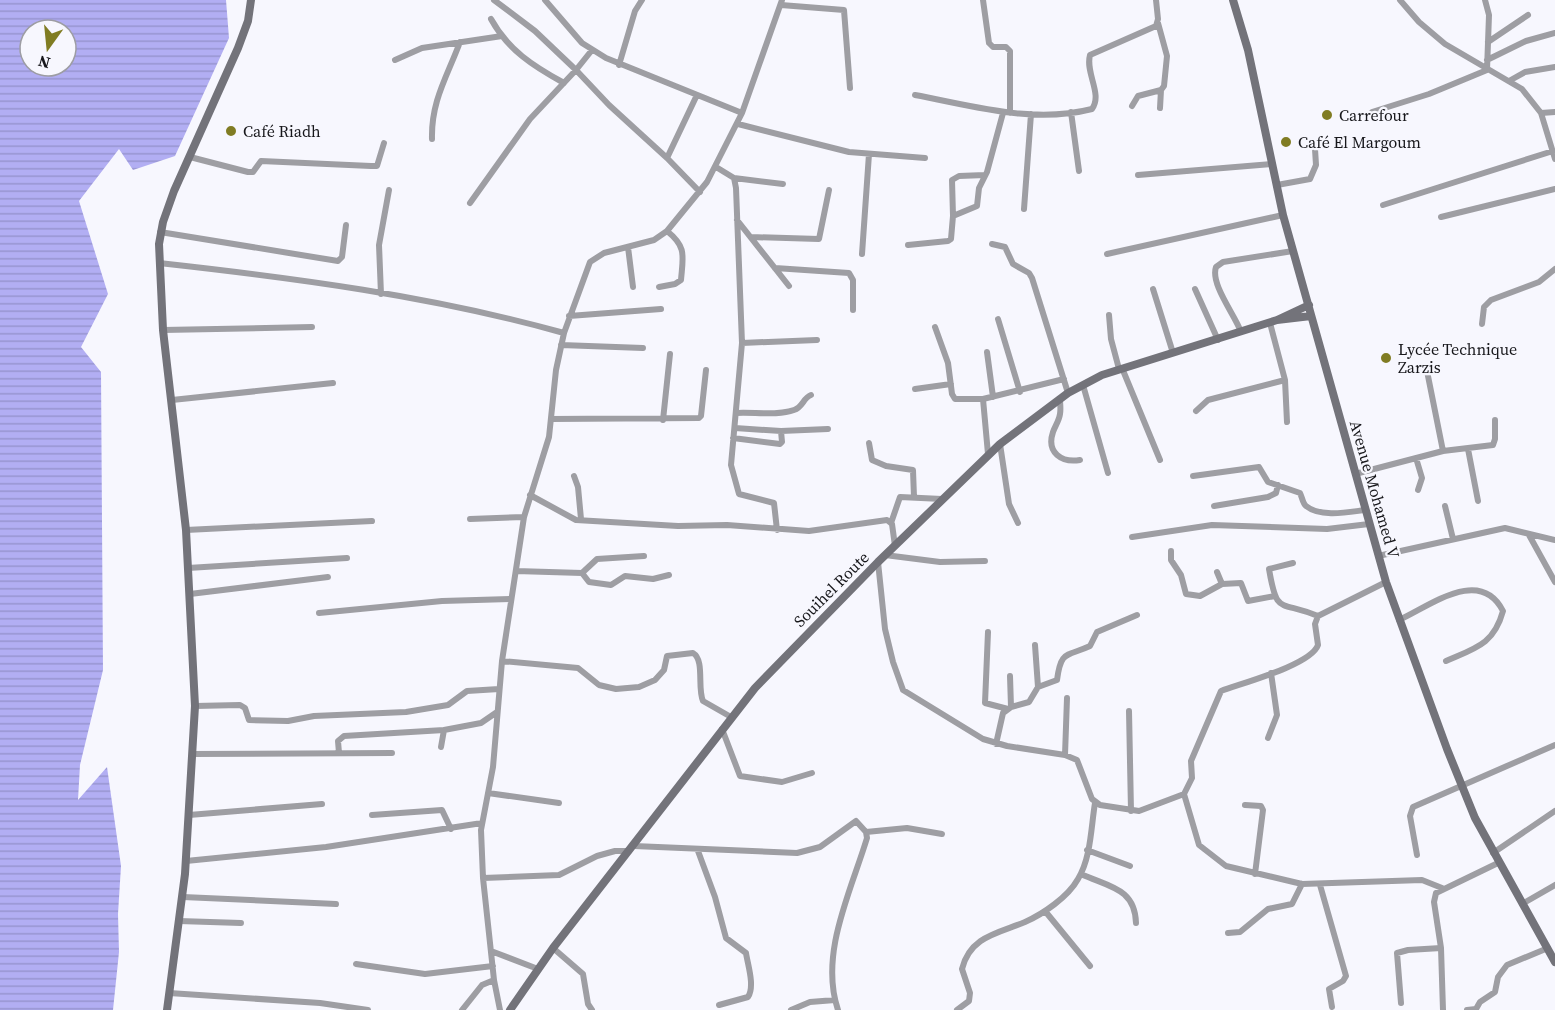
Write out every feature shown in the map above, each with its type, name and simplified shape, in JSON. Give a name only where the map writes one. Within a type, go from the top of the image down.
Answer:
[{"type":"main road","points":[[166,1010],[183,897],[195,706],[186,530],[163,330],[159,263],[160,232],[174,191],[238,48],[248,21],[251,0]]},
{"type":"main road","name":"Avenue Mohamed V","points":[[1233,0],[1248,50],[1283,215],[1386,582],[1462,787],[1498,863],[1555,962]]},
{"type":"main road","points":[[1273,321],[1309,305]]},
{"type":"main road","points":[[1273,321],[1311,316]]},
{"type":"main road","name":"Souihel Route","points":[[510,1010],[553,948],[632,849],[731,717],[777,664],[988,454],[1068,393],[1083,385],[1120,369],[1273,321]]},
{"type":"street","points":[[494,0],[535,31],[700,192]]},
{"type":"street","points":[[545,0],[570,31],[592,50],[619,65],[696,97],[742,113]]},
{"type":"street","points":[[619,65],[635,11],[642,0]]},
{"type":"street","points":[[983,0],[989,43],[993,46],[1006,47],[1010,51],[1010,113]]},
{"type":"street","points":[[1156,0],[1158,23],[1167,60],[1160,108]]},
{"type":"street","points":[[1400,0],[1436,38],[1486,70],[1522,89],[1541,113],[1555,159]]},
{"type":"street","points":[[1485,0],[1489,10],[1486,70]]},
{"type":"street","points":[[500,1010],[494,980],[483,878],[482,823],[488,793],[502,661],[524,517],[549,437],[561,345],[569,316],[590,262],[604,253],[654,240],[668,231],[700,192],[738,124],[782,2],[844,10],[850,88]]},
{"type":"street","points":[[1488,42],[1528,15]]},
{"type":"street","points":[[491,19],[502,36],[530,63],[564,83]]},
{"type":"street","points":[[915,95],[1003,113],[1030,114],[1089,110],[1095,106],[1096,97],[1088,67],[1091,53],[1158,23]]},
{"type":"street","points":[[1487,60],[1526,41],[1555,33]]},
{"type":"street","points":[[395,60],[422,48],[502,36]]},
{"type":"street","points":[[432,139],[431,117],[435,100],[460,42]]},
{"type":"street","points":[[470,203],[530,119],[592,50]]},
{"type":"street","points":[[1509,81],[1525,72],[1555,67]]},
{"type":"street","points":[[1372,112],[1429,94],[1486,70]]},
{"type":"street","points":[[1132,106],[1138,96],[1161,90]]},
{"type":"street","points":[[667,158],[696,97]]},
{"type":"street","points":[[1071,112],[1079,171]]},
{"type":"street","points":[[1541,113],[1555,112]]},
{"type":"street","points":[[953,216],[977,206],[980,188],[1003,113]]},
{"type":"street","points":[[1024,209],[1030,114]]},
{"type":"street","points":[[738,124],[836,149],[925,158]]},
{"type":"street","points":[[190,157],[248,172],[253,172],[261,161],[377,166],[384,143]]},
{"type":"street","points":[[1277,185],[1310,179],[1316,165],[1315,149]]},
{"type":"street","points":[[1383,205],[1553,151]]},
{"type":"street","points":[[862,254],[868,154]]},
{"type":"street","points":[[1138,175],[1272,164]]},
{"type":"street","points":[[716,167],[734,178],[783,184]]},
{"type":"street","points":[[908,245],[950,240],[953,216],[950,184],[952,180],[959,176],[985,175]]},
{"type":"street","points":[[734,178],[742,343],[731,472],[737,491],[753,499],[774,503],[777,530]]},
{"type":"street","points":[[1441,217],[1555,189]]},
{"type":"street","points":[[381,294],[379,245],[389,190]]},
{"type":"street","points":[[751,237],[819,239],[829,190]]},
{"type":"street","points":[[1107,254],[1283,215]]},
{"type":"street","points":[[737,223],[751,237],[789,286]]},
{"type":"street","points":[[160,232],[338,261],[342,257],[346,225]]},
{"type":"street","points":[[659,287],[675,284],[681,279],[683,249],[680,242],[668,231]]},
{"type":"street","points":[[992,244],[1005,247],[1013,264],[1029,273],[1032,278],[1068,393]]},
{"type":"street","points":[[628,247],[633,287]]},
{"type":"street","points":[[1241,332],[1235,316],[1224,302],[1215,273],[1216,267],[1223,262],[1293,251]]},
{"type":"street","points":[[159,263],[305,281],[381,294],[511,318],[564,333]]},
{"type":"street","points":[[775,268],[849,273],[853,280],[853,310]]},
{"type":"street","points":[[1482,324],[1484,307],[1491,300],[1539,282],[1555,269]]},
{"type":"street","points":[[1153,289],[1173,353]]},
{"type":"street","points":[[1195,289],[1218,339]]},
{"type":"street","points":[[569,316],[661,309]]},
{"type":"street","points":[[1109,315],[1111,339],[1120,369],[1160,460]]},
{"type":"street","points":[[998,319],[1020,392]]},
{"type":"street","points":[[1273,321],[1285,380],[1287,422]]},
{"type":"street","points":[[163,330],[312,327]]},
{"type":"street","points":[[934,327],[948,363],[955,399],[983,399],[1020,392],[1064,379]]},
{"type":"street","points":[[742,343],[817,340]]},
{"type":"street","points":[[561,345],[643,348]]},
{"type":"street","points":[[987,352],[993,397]]},
{"type":"street","points":[[663,420],[670,354]]},
{"type":"street","points":[[551,418],[663,420],[700,417],[706,370]]},
{"type":"street","points":[[1427,370],[1443,451]]},
{"type":"street","points":[[1196,411],[1208,400],[1285,380]]},
{"type":"street","points":[[172,400],[333,383]]},
{"type":"street","points":[[915,389],[951,384]]},
{"type":"street","points":[[1083,385],[1108,473]]},
{"type":"street","points":[[737,413],[790,411],[801,407],[811,395]]},
{"type":"street","points":[[983,399],[988,454]]},
{"type":"street","points":[[1060,399],[1060,415],[1051,436],[1052,444],[1057,456],[1062,460],[1080,460]]},
{"type":"street","points":[[1355,474],[1443,451],[1468,449],[1495,442],[1495,420]]},
{"type":"street","points":[[735,428],[781,431],[828,429]]},
{"type":"street","points":[[734,438],[780,444],[781,431]]},
{"type":"street","points":[[869,443],[872,460],[886,466],[913,470],[914,497]]},
{"type":"street","points":[[1000,444],[1009,504],[1018,523]]},
{"type":"street","points":[[1468,449],[1478,501]]},
{"type":"street","points":[[1416,458],[1422,478],[1418,490]]},
{"type":"street","points":[[1193,476],[1259,467],[1268,482],[1300,493],[1304,504],[1309,508],[1334,513],[1365,510]]},
{"type":"street","points":[[574,476],[578,487],[581,519]]},
{"type":"street","points":[[1214,506],[1268,497],[1276,493],[1278,485]]},
{"type":"street","points":[[530,495],[570,518],[581,519],[678,526],[727,525],[777,530],[821,530],[874,520],[887,520],[891,523]]},
{"type":"street","points":[[895,546],[891,523],[898,498],[942,499]]},
{"type":"street","points":[[1446,506],[1453,539]]},
{"type":"street","points":[[470,519],[524,517]]},
{"type":"street","points":[[186,530],[372,521]]},
{"type":"street","points":[[1132,537],[1212,525],[1327,529],[1369,524]]},
{"type":"street","points":[[1378,556],[1505,528],[1555,540]]},
{"type":"street","points":[[1529,535],[1555,582]]},
{"type":"street","points":[[1171,551],[1172,560],[1181,575],[1186,594],[1200,596],[1222,584],[1241,583],[1248,601],[1275,596]]},
{"type":"street","points":[[516,571],[582,573],[597,559],[644,556]]},
{"type":"street","points":[[188,568],[347,558]]},
{"type":"street","points":[[957,1010],[969,1001],[970,993],[962,969],[974,945],[996,931],[1024,922],[1045,911],[1074,885],[1081,874],[1095,803],[1080,764],[1065,755],[996,744],[983,739],[903,690],[885,628],[882,559],[940,562],[985,561]]},
{"type":"street","points":[[1293,563],[1269,569],[1275,596],[1283,607],[1317,616],[1386,582]]},
{"type":"street","points":[[1217,572],[1222,584]]},
{"type":"street","points":[[582,573],[589,582],[605,585],[613,584],[625,576],[653,579],[669,575]]},
{"type":"street","points":[[190,594],[328,577]]},
{"type":"street","points":[[1399,620],[1433,601],[1456,593],[1480,589],[1497,598],[1503,611],[1498,630],[1469,651],[1446,662]]},
{"type":"street","points":[[319,613],[442,601],[511,598]]},
{"type":"street","points":[[1038,687],[1057,680],[1057,666],[1072,651],[1089,648],[1097,632],[1137,615]]},
{"type":"street","points":[[1317,616],[1315,624],[1318,645],[1316,651],[1271,673],[1218,694],[1191,761],[1192,778],[1184,794],[1199,845],[1226,866],[1302,884],[1422,880],[1442,888]]},
{"type":"street","points":[[988,632],[986,703],[1009,708],[1029,702],[1038,687],[1035,645]]},
{"type":"street","points":[[502,661],[578,668],[599,685],[616,688],[650,684],[663,672],[667,656],[696,654],[701,697],[731,717]]},
{"type":"street","points":[[1268,738],[1277,716],[1271,673]]},
{"type":"street","points":[[996,744],[1002,717],[1009,708],[1010,676]]},
{"type":"street","points":[[195,706],[240,705],[246,710],[249,720],[288,721],[314,716],[406,712],[448,705],[467,691],[499,688]]},
{"type":"street","points":[[1065,755],[1067,698]]},
{"type":"street","points":[[1129,711],[1131,811]]},
{"type":"street","points":[[339,753],[339,741],[344,736],[444,730],[481,723],[497,712]]},
{"type":"street","points":[[722,728],[740,776],[782,782],[812,773]]},
{"type":"street","points":[[441,747],[444,730]]},
{"type":"street","points":[[1417,855],[1411,810],[1416,805],[1555,745]]},
{"type":"street","points":[[192,754],[392,753]]},
{"type":"street","points":[[488,793],[559,802]]},
{"type":"street","points":[[1095,803],[1131,811],[1184,794]]},
{"type":"street","points":[[189,815],[322,804]]},
{"type":"street","points":[[1245,805],[1261,806],[1263,810],[1255,874]]},
{"type":"street","points":[[372,815],[442,810],[451,829]]},
{"type":"street","points":[[1493,852],[1555,811]]},
{"type":"street","points":[[483,878],[559,875],[597,856],[632,849],[770,850],[797,853],[820,847],[856,821],[867,832],[867,838],[833,949],[835,1000],[838,1010]]},
{"type":"street","points":[[186,861],[326,847],[482,823]]},
{"type":"street","points":[[867,832],[908,828],[942,834]]},
{"type":"street","points":[[1087,850],[1130,866]]},
{"type":"street","points":[[698,851],[715,897],[726,938],[744,950],[750,981],[751,994],[748,997],[719,1005]]},
{"type":"street","points":[[1443,1010],[1441,948],[1434,897],[1442,888],[1498,863]]},
{"type":"street","points":[[1081,874],[1129,896],[1136,907],[1136,923]]},
{"type":"street","points":[[1228,933],[1240,932],[1269,909],[1292,904],[1302,884]]},
{"type":"street","points":[[1320,885],[1346,976],[1343,981],[1329,989],[1332,1007]]},
{"type":"street","points":[[1522,904],[1555,885]]},
{"type":"street","points":[[183,897],[336,904]]},
{"type":"street","points":[[1045,911],[1090,966]]},
{"type":"street","points":[[179,921],[241,923]]},
{"type":"street","points":[[553,948],[583,974],[588,1004],[592,1010]]},
{"type":"street","points":[[1401,1003],[1397,953],[1441,948]]},
{"type":"street","points":[[1467,1010],[1476,1009],[1480,1002],[1495,992],[1498,977],[1507,965],[1548,948]]},
{"type":"street","points":[[491,951],[538,969]]},
{"type":"street","points":[[356,964],[425,974],[493,966]]},
{"type":"street","points":[[462,1010],[482,985],[494,980]]},
{"type":"street","points":[[169,993],[320,1004],[369,1010]]},
{"type":"street","points":[[791,1010],[810,1002],[835,1000]]},
{"type":"shaded area","points":[[0,0],[226,0],[229,38],[175,156],[133,170],[119,149],[79,201],[108,294],[81,347],[101,372],[103,670],[80,765],[78,800],[107,767],[121,866],[118,914],[119,952],[113,1010],[0,1010]]},
{"type":"place","name":"Carrefour","points":[[1327,115]]},
{"type":"place","name":"Café Riadh","points":[[231,131]]},
{"type":"place","name":"Café El Margoum","points":[[1286,142]]},
{"type":"place","name":"Lycée Technique Zarzis","points":[[1386,358]]}]
